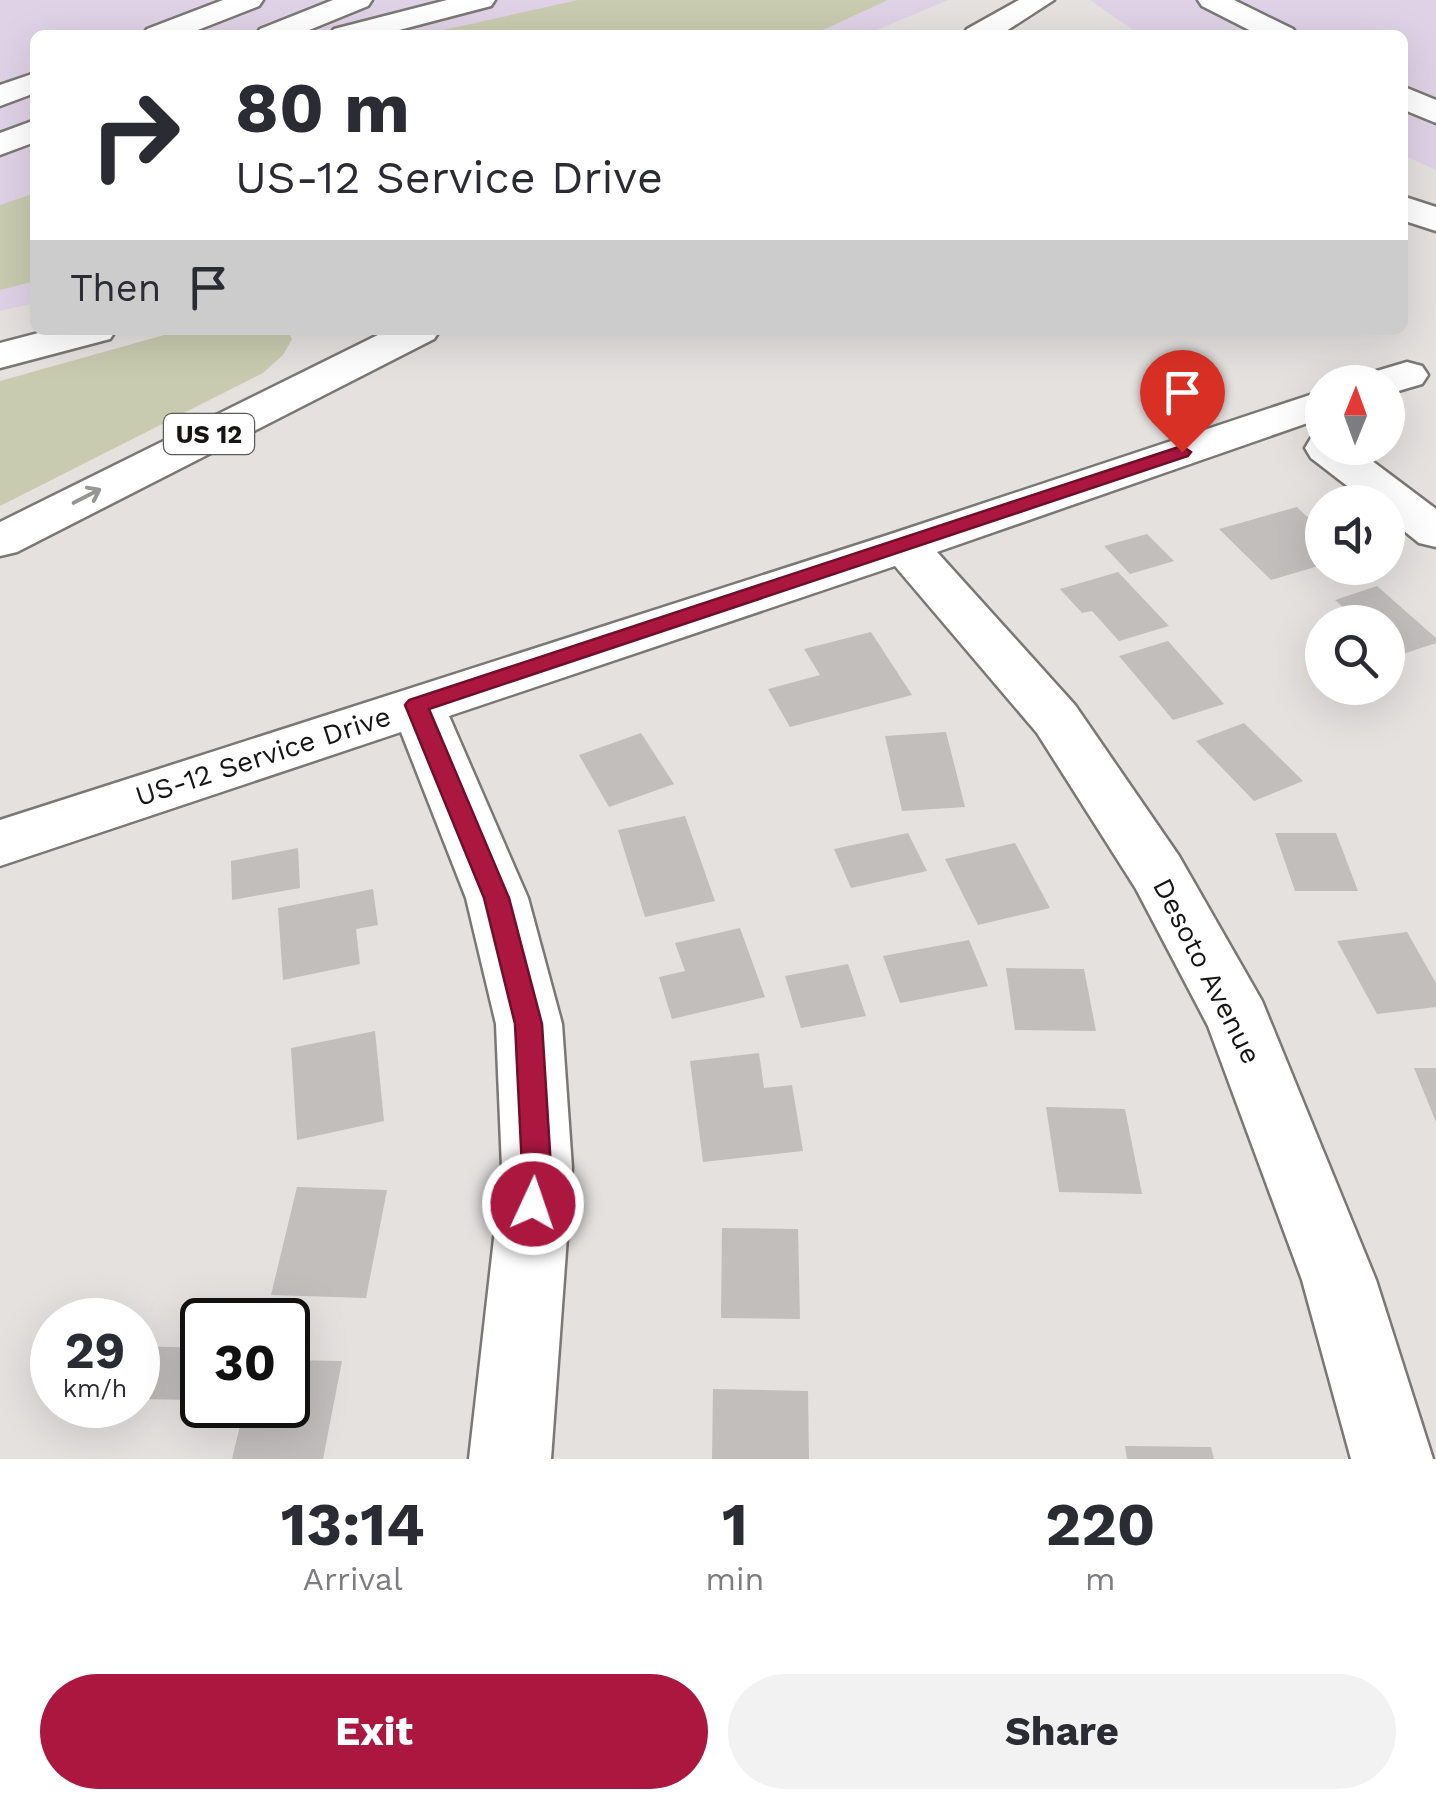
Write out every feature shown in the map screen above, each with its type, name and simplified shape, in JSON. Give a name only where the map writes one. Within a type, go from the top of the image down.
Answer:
[{"type":"main road","points":[[171,30],[250,0]]},
{"type":"main road","points":[[283,30],[358,0]]},
{"type":"main road","points":[[364,30],[481,0]]},
{"type":"main road","points":[[987,30],[1040,0]]},
{"type":"main road","points":[[1212,0],[1272,30]]},
{"type":"main road","points":[[0,96],[30,84]]},
{"type":"main road","points":[[1408,88],[1436,96]]},
{"type":"main road","points":[[1408,99],[1436,113]]},
{"type":"main road","points":[[0,144],[30,132]]},
{"type":"main road","points":[[1408,209],[1436,220]]},
{"type":"main road","points":[[0,356],[78,335]]},
{"type":"main road","points":[[256,410],[328,361],[344,343],[346,335]]},
{"type":"main road","name":"US 12","points":[[0,540],[410,335]]},
{"type":"main road","name":"US-12 Service Drive","points":[[0,843],[906,546],[1305,431]]},
{"type":"main road","points":[[1357,465],[1436,532]]},
{"type":"main road","name":"Desoto Avenue","points":[[906,546],[1056,719],[1158,873],[1238,1021],[1339,1280],[1392,1459]]},
{"type":"main road","points":[[416,705],[497,898],[529,1024],[537,1168],[510,1459]]},
{"type":"shaded area","points":[[0,0],[245,0],[163,30],[30,30],[30,79],[0,90]]},
{"type":"shaded area","points":[[253,0],[948,0],[877,30],[178,30]]},
{"type":"shaded area","points":[[1090,0],[1436,0],[1436,170],[1408,157],[1408,30],[1133,30]]},
{"type":"shaded area","points":[[30,89],[30,304],[0,311],[0,101]]},
{"type":"green space","points":[[578,0],[888,0],[823,30],[443,30]]},
{"type":"green space","points":[[30,195],[30,282],[0,290],[0,205]]},
{"type":"green space","points":[[164,335],[290,335],[292,339],[283,355],[263,373],[0,506],[0,381]]},
{"type":"building","points":[[1297,507],[1305,515],[1305,570],[1271,580],[1219,529]]},
{"type":"building","points":[[1147,534],[1174,561],[1130,574],[1104,546]]},
{"type":"building","points":[[1118,572],[1169,626],[1119,641],[1092,611],[1082,613],[1060,589]]},
{"type":"building","points":[[1377,586],[1399,605],[1341,605],[1335,600]]},
{"type":"building","points":[[1405,611],[1436,638],[1436,643],[1405,653]]},
{"type":"building","points":[[871,632],[912,695],[790,727],[768,689],[820,675],[804,649]]},
{"type":"building","points":[[1168,641],[1224,704],[1173,720],[1119,656]]},
{"type":"building","points":[[1244,723],[1303,781],[1254,801],[1196,741]]},
{"type":"building","points":[[946,732],[965,807],[902,811],[885,736]]},
{"type":"building","points":[[641,733],[674,784],[609,807],[579,755]]},
{"type":"building","points":[[685,816],[715,901],[645,917],[618,830]]},
{"type":"building","points":[[908,833],[927,871],[851,888],[834,849]]},
{"type":"building","points":[[1275,833],[1336,833],[1358,891],[1295,891]]},
{"type":"building","points":[[1015,843],[1050,908],[978,925],[945,859]]},
{"type":"building","points":[[298,848],[300,888],[232,900],[231,861]]},
{"type":"building","points":[[373,889],[378,925],[356,929],[360,964],[283,980],[278,908]]},
{"type":"building","points":[[740,928],[765,997],[672,1019],[659,977],[685,971],[675,943]]},
{"type":"building","points":[[1407,932],[1436,983],[1436,1007],[1377,1014],[1337,941]]},
{"type":"building","points":[[969,940],[988,986],[900,1003],[883,956]]},
{"type":"building","points":[[848,964],[866,1016],[801,1028],[785,976]]},
{"type":"building","points":[[1006,968],[1084,969],[1096,1031],[1015,1030]]},
{"type":"building","points":[[375,1031],[384,1121],[297,1140],[291,1048]]},
{"type":"building","points":[[759,1053],[764,1088],[792,1085],[803,1151],[703,1162],[690,1061]]},
{"type":"building","points":[[1414,1068],[1436,1068],[1436,1122]]},
{"type":"building","points":[[1046,1107],[1125,1109],[1142,1194],[1059,1192]]},
{"type":"building","points":[[297,1187],[387,1190],[366,1298],[271,1295]]},
{"type":"building","points":[[722,1228],[798,1229],[800,1319],[721,1318]]},
{"type":"building","points":[[160,1347],[180,1347],[180,1400],[160,1399]]},
{"type":"building","points":[[310,1360],[342,1361],[323,1459],[232,1459],[239,1428],[310,1428]]},
{"type":"building","points":[[713,1389],[808,1391],[809,1459],[712,1459]]},
{"type":"building","points":[[1125,1446],[1211,1447],[1214,1459],[1127,1459]]},
{"type":"route","points":[[533,1204],[537,1168],[529,1024],[497,898],[416,705],[1182,452]]}]
